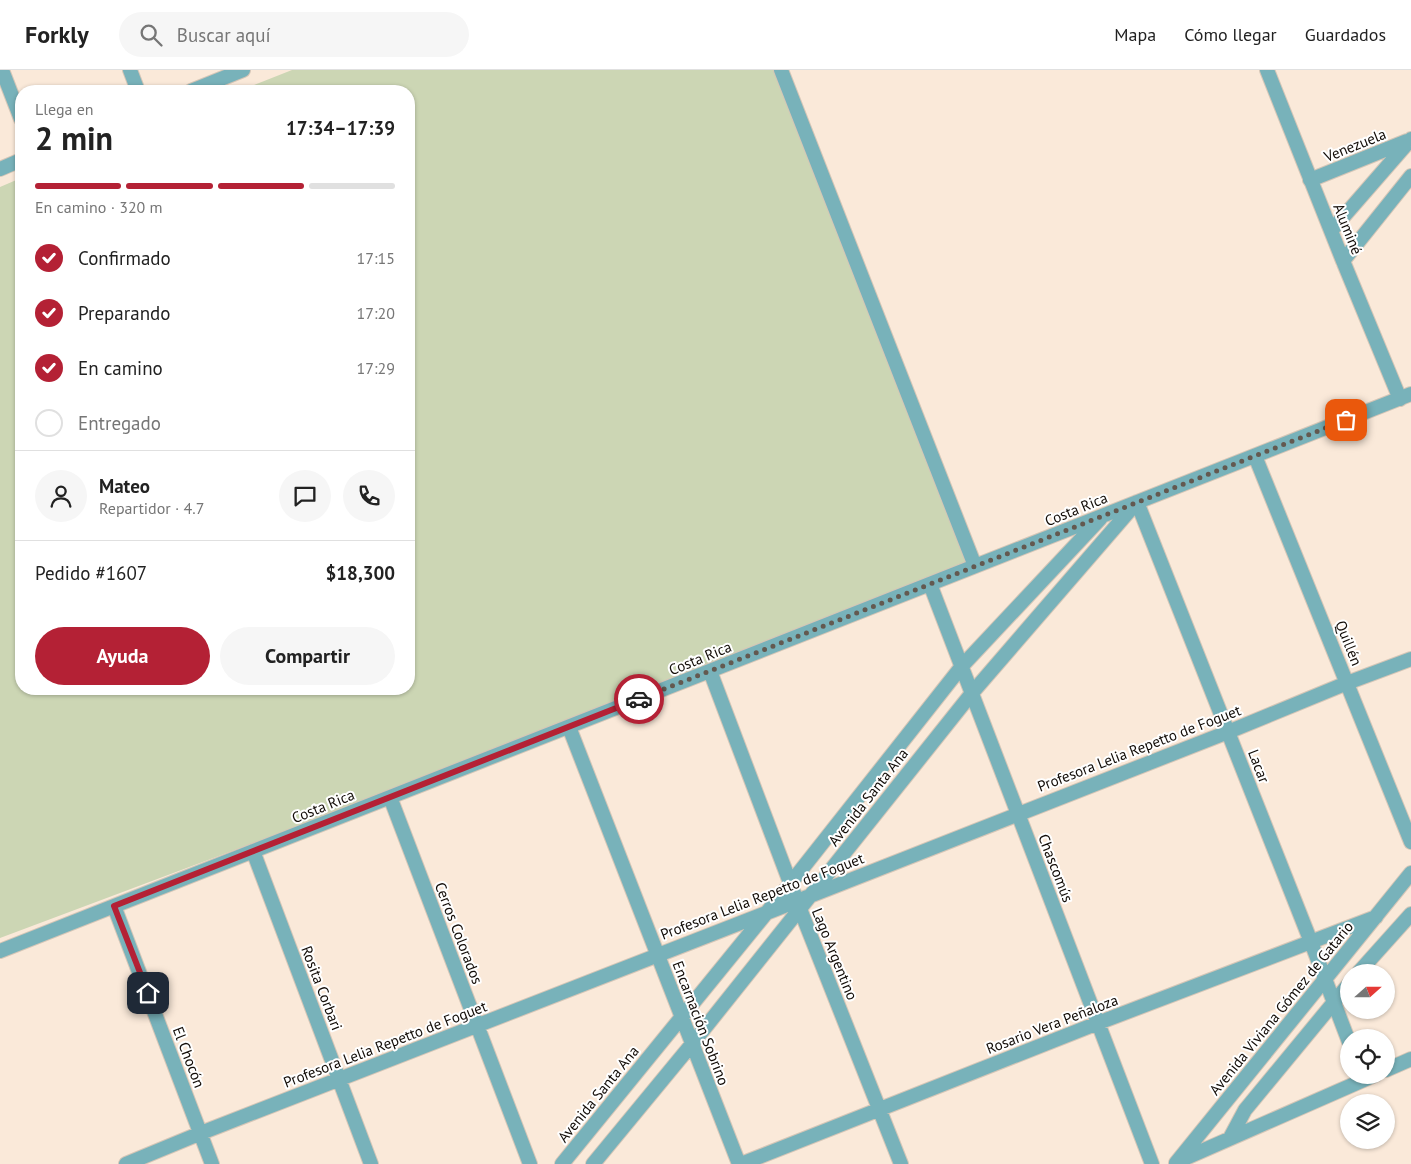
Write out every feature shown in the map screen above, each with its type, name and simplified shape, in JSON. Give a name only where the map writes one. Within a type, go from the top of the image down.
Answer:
[{"type":"street","points":[[2,70],[15,104]]},
{"type":"street","points":[[130,70],[136,85]]},
{"type":"street","points":[[206,85],[244,70]]},
{"type":"street","points":[[781,70],[975,566]]},
{"type":"street","name":"Aluminé","points":[[1267,70],[1343,261],[1406,397]]},
{"type":"street","points":[[1331,231],[1410,140]]},
{"type":"street","name":"Venezuela","points":[[1310,180],[1410,140]]},
{"type":"street","points":[[0,169],[15,163]]},
{"type":"street","points":[[1343,261],[1411,176]]},
{"type":"street","name":"Costa Rica","points":[[0,951],[1406,397]]},
{"type":"street","name":"Quillén","points":[[1255,456],[1411,842]]},
{"type":"street","name":"Avenida Santa Ana","points":[[811,895],[972,693],[1137,502]]},
{"type":"street","name":"Lacar","points":[[1137,502],[1344,1029]]},
{"type":"street","name":"Avenida Santa Ana","points":[[562,1164],[790,884],[962,666],[1102,516]]},
{"type":"street","name":"Chascomús","points":[[930,584],[1152,1164]]},
{"type":"street","name":"Profesora Lelia Repetto de Foguet","points":[[126,1164],[767,912],[798,905],[811,895],[1411,659]]},
{"type":"street","name":"Lago Argentino","points":[[710,671],[798,905],[901,1164]]},
{"type":"street","name":"Encarnación Sobrino","points":[[569,727],[740,1164]]},
{"type":"street","name":"Cerros Colorados","points":[[390,797],[530,1164]]},
{"type":"street","name":"Rosita Corbari","points":[[253,851],[371,1164]]},
{"type":"street","name":"Avenida Viviana Gómez de Gatario","points":[[1174,1163],[1411,874]]},
{"type":"street","points":[[593,1164],[692,1044],[798,905]]},
{"type":"street","name":"El Chocón","points":[[114,906],[212,1164]]},
{"type":"street","points":[[1366,964],[1411,914]]},
{"type":"street","name":"Rosario Vera Peñaloza","points":[[740,1164],[1098,1023],[1376,917]]},
{"type":"street","points":[[1230,1138],[1245,1110],[1340,995]]},
{"type":"street","points":[[1395,1066],[1411,1059]]},
{"type":"street","points":[[1174,1163],[1350,1084]]},
{"type":"green space","points":[[292,70],[780,70],[970,564],[384,794],[0,938],[0,187],[15,181],[15,695],[415,695],[415,85],[254,85]]},
{"type":"way so far","points":[[639,699],[1346,420]]},
{"type":"route","points":[[148,993],[114,906],[639,699]]}]
